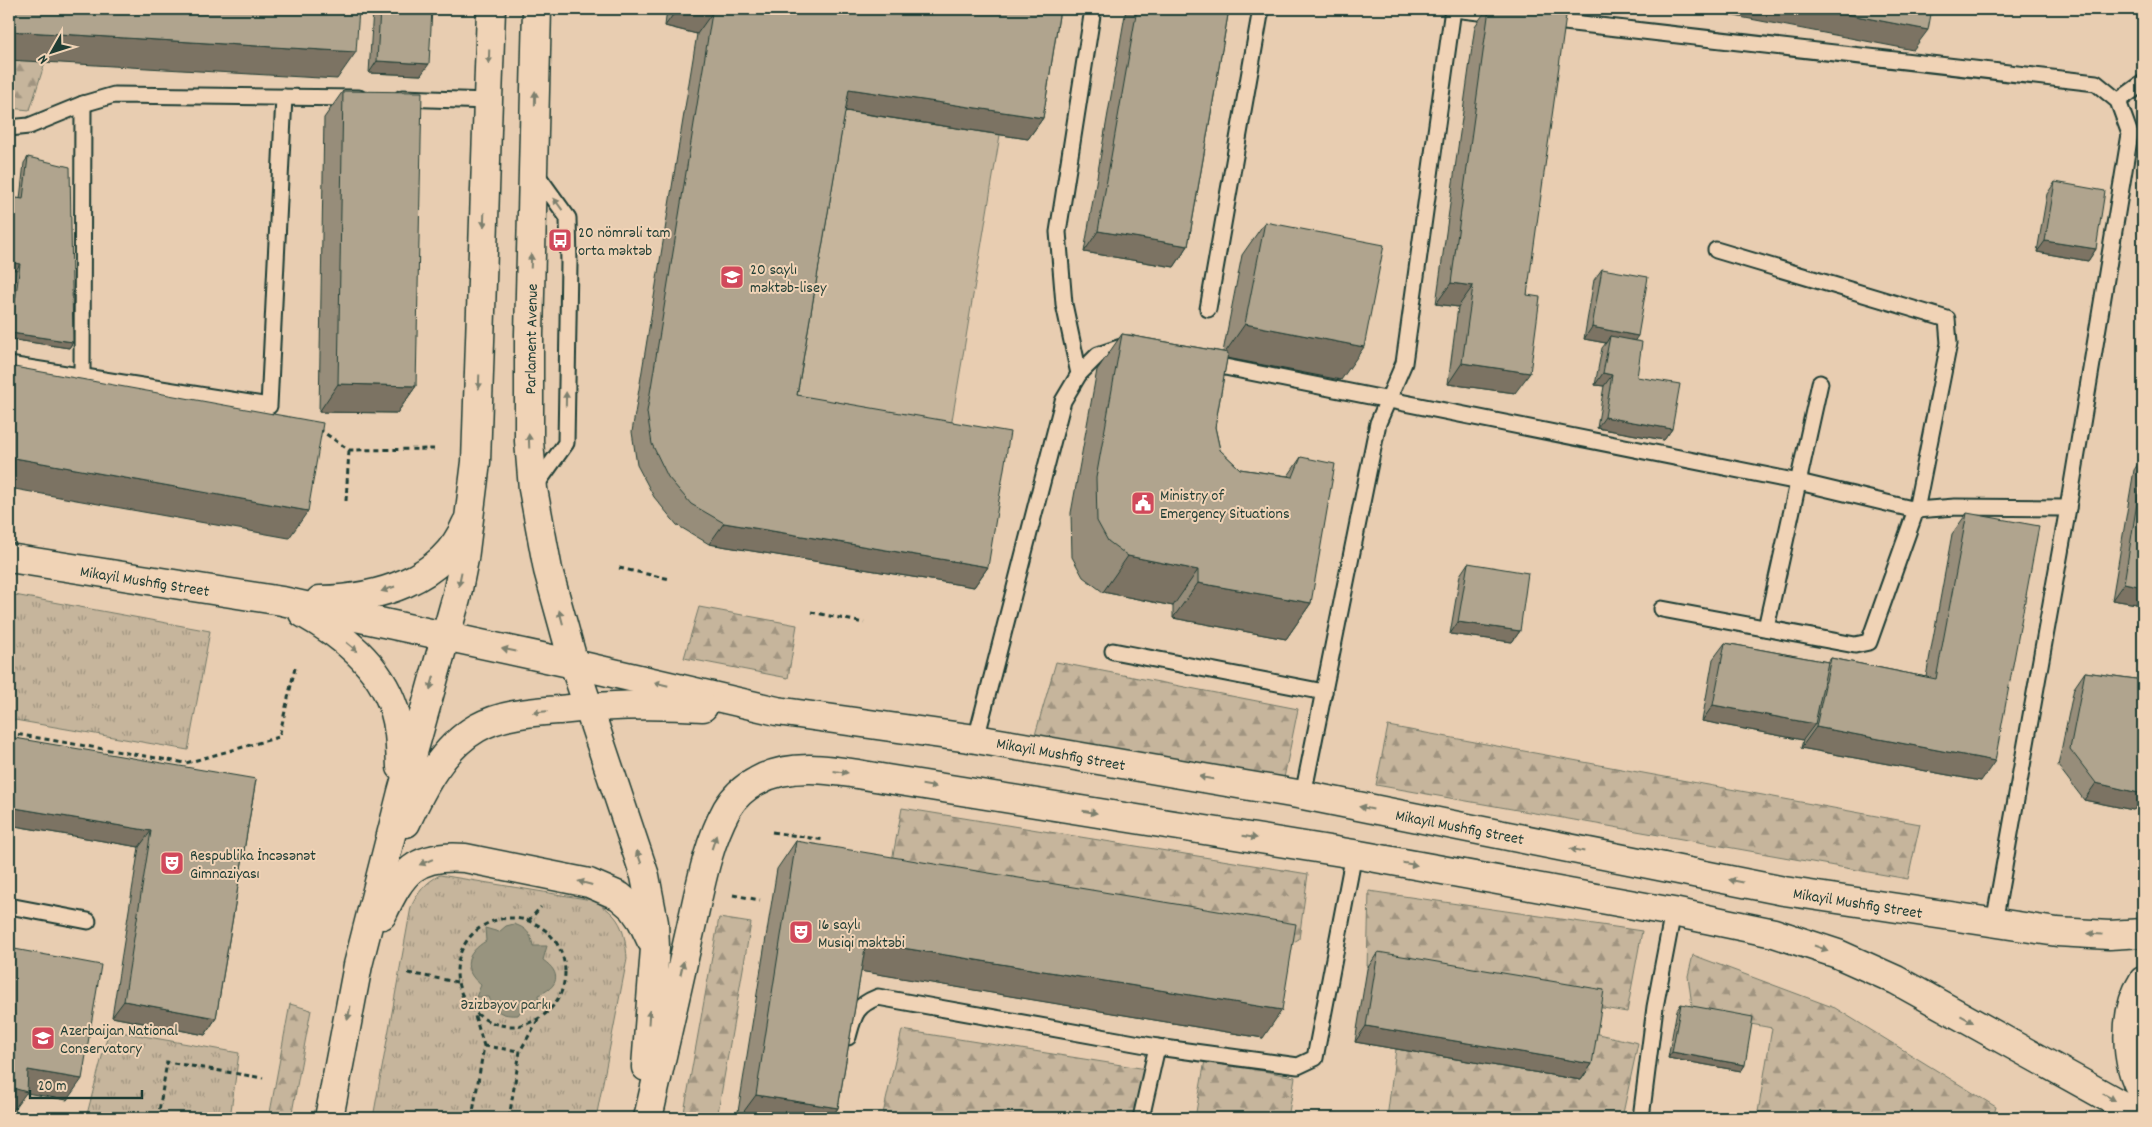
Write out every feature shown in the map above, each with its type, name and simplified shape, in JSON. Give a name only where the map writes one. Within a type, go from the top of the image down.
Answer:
[{"type":"main road","points":[[329,1118],[358,965],[402,792],[445,636],[464,558],[471,511],[476,462],[491,9]]},
{"type":"main road","name":"Parlament Avenue","points":[[537,9],[529,334],[529,441],[533,489],[548,570],[574,664],[645,876],[654,923],[655,948],[642,1118]]},
{"type":"main road","points":[[282,601],[356,598],[385,591],[410,581],[429,570],[445,556],[458,540],[471,511]]},
{"type":"main road","name":"Mikayil Mushfig Street","points":[[9,558],[282,601]]},
{"type":"main road","points":[[282,601],[574,664],[776,711]]},
{"type":"main road","points":[[282,601],[331,629],[362,655],[384,684],[394,709],[399,734],[402,792]]},
{"type":"main road","points":[[378,885],[422,791],[438,764],[458,742],[477,728],[499,719],[531,712],[589,707],[642,704],[776,711]]},
{"type":"main road","name":"Mikayil Mushfig Street","points":[[776,711],[976,738],[1303,795],[1784,891],[2066,932],[2109,935],[2143,933]]},
{"type":"main road","points":[[648,1118],[706,865],[718,828],[728,808],[741,792],[759,780],[779,773],[802,770],[818,770],[881,778],[1354,854],[1673,912],[1774,933],[1838,954],[1896,980],[2143,1116]]},
{"type":"main road","points":[[358,965],[397,885],[410,870],[429,859],[445,856],[479,860],[548,874],[589,883],[608,891],[619,896],[633,908],[642,921],[655,948]]},
{"type":"main road","points":[[2143,981],[2132,1010],[2128,1037],[2131,1063],[2143,1093]]},
{"type":"lane","points":[[1078,374],[1064,304],[1058,232],[1093,9]]},
{"type":"lane","points":[[1208,309],[1261,9]]},
{"type":"lane","points":[[1303,795],[1378,423],[1404,363],[1453,9],[2096,83],[2118,101],[2130,134],[2068,508],[1994,923]]},
{"type":"lane","points":[[2118,101],[2143,83]]},
{"type":"lane","points":[[9,128],[29,126],[83,104],[114,95],[371,98]]},
{"type":"lane","points":[[9,365],[270,406],[284,97]]},
{"type":"lane","points":[[391,98],[488,101]]},
{"type":"lane","points":[[82,376],[83,104]]},
{"type":"lane","points":[[533,170],[568,218],[569,264],[566,443],[533,489]]},
{"type":"lane","points":[[1662,609],[1855,645],[1868,642],[1916,510],[1949,343],[1947,319],[1716,250]]},
{"type":"lane","points":[[976,738],[1063,401],[1078,374],[1098,355],[1128,343],[1145,348]]},
{"type":"lane","points":[[1189,359],[1799,482],[1916,510],[1956,507],[2068,508]]},
{"type":"lane","points":[[1766,628],[1820,383]]},
{"type":"lane","points":[[1113,651],[1324,692]]},
{"type":"lane","points":[[845,1052],[853,1019],[863,1003],[878,997],[1157,1047],[1298,1066],[1315,1058],[1354,854]]},
{"type":"lane","points":[[9,906],[88,921]]},
{"type":"lane","points":[[1641,1118],[1655,1007],[1673,912]]},
{"type":"lane","points":[[1141,1118],[1157,1047]]},
{"type":"path","points":[[270,406],[315,427],[349,450],[434,449]]},
{"type":"path","points":[[346,501],[349,450]]},
{"type":"path","points":[[620,568],[670,580]]},
{"type":"path","points":[[811,612],[864,623]]},
{"type":"path","points":[[9,733],[186,763],[279,737],[295,668]]},
{"type":"path","points":[[772,832],[824,840]]},
{"type":"path","points":[[723,893],[760,900]]},
{"type":"path","points":[[510,1118],[520,1051],[538,1020],[551,1009],[561,994],[565,976],[563,958],[556,942],[542,928],[528,921],[509,918],[491,922],[475,931],[463,946],[458,963],[457,982],[463,998],[474,1012],[488,1022],[504,1026],[522,1025],[538,1020]]},
{"type":"path","points":[[408,974],[457,982]]},
{"type":"path","points":[[472,1118],[484,1046],[474,1012]]},
{"type":"path","points":[[484,1046],[520,1051]]},
{"type":"path","points":[[158,1118],[167,1062],[263,1078]]},
{"type":"green space","points":[[9,60],[45,62],[30,110],[9,108]]},
{"type":"green space","points":[[834,109],[1000,135],[948,444],[782,416]]},
{"type":"green space","points":[[9,594],[210,631],[188,750],[9,719]]},
{"type":"green space","points":[[699,607],[797,625],[788,678],[684,658]]},
{"type":"green space","points":[[1056,662],[1298,709],[1284,778],[1035,735]]},
{"type":"green space","points":[[1388,726],[1920,824],[1908,879],[1376,785]]},
{"type":"green space","points":[[902,808],[1308,874],[1299,939],[1277,951],[887,887]]},
{"type":"green space","name":"Əzizbəyov parkı","points":[[440,875],[592,900],[615,917],[625,939],[627,959],[596,1118],[373,1118],[411,907],[422,888]]},
{"type":"green space","points":[[1369,891],[1642,931],[1627,1012],[1367,969]]},
{"type":"green space","points":[[719,918],[751,923],[717,1118],[683,1118]]},
{"type":"green space","points":[[1693,955],[1835,1008],[1996,1107],[1993,1118],[1757,1118],[1772,1028],[1693,1013],[1688,976]]},
{"type":"green space","points":[[290,1004],[311,1010],[291,1118],[269,1118]]},
{"type":"green space","points":[[109,1030],[239,1053],[230,1118],[86,1118]]},
{"type":"green space","points":[[902,1030],[1159,1071],[1149,1118],[882,1118]]},
{"type":"green space","points":[[1589,1032],[1638,1043],[1622,1118],[1387,1118],[1396,1049],[1581,1080]]},
{"type":"green space","points":[[1205,1060],[1295,1077],[1288,1118],[1195,1118]]},
{"type":"shaded area","points":[[514,924],[522,927],[527,932],[533,946],[547,946],[543,960],[553,970],[556,979],[550,988],[538,995],[540,1009],[526,1004],[518,1015],[499,1012],[493,1006],[489,997],[476,997],[481,985],[471,973],[469,967],[470,956],[486,941],[485,928],[499,932],[506,926]]},
{"type":"building","points":[[9,9],[359,9],[356,52],[9,31]]},
{"type":"building","points":[[380,9],[432,9],[429,64],[377,61]]},
{"type":"building","name":"20 saylı məktəb-lisey","points":[[694,9],[1060,9],[1043,118],[849,89],[797,395],[1010,432],[988,567],[724,523],[691,504],[668,477],[652,444],[647,412],[712,13]]},
{"type":"building","points":[[1137,9],[1229,9],[1188,246],[1098,231]]},
{"type":"building","points":[[1489,9],[1515,9],[1566,16],[1527,295],[1540,297],[1530,373],[1462,363],[1473,286],[1451,283]]},
{"type":"building","points":[[1820,9],[1932,9],[1928,30]]},
{"type":"building","points":[[343,91],[422,92],[416,386],[338,384]]},
{"type":"building","points":[[28,157],[70,167],[73,342],[11,333],[20,264],[9,262],[9,197],[23,199]]},
{"type":"building","points":[[2055,182],[2105,191],[2096,249],[2045,241]]},
{"type":"building","points":[[1265,222],[1384,245],[1364,347],[1245,324]]},
{"type":"building","points":[[1602,269],[1648,277],[1638,336],[1592,327]]},
{"type":"building","name":"Ministry of Emergency Situations","points":[[1122,334],[1228,353],[1215,427],[1220,450],[1240,469],[1293,477],[1301,457],[1335,464],[1311,603],[1198,583],[1198,570],[1128,556],[1108,541],[1097,521],[1096,478]]},
{"type":"building","points":[[1610,336],[1642,342],[1637,377],[1680,384],[1672,429],[1605,417],[1612,375],[1603,373]]},
{"type":"building","points":[[9,366],[323,423],[308,511],[9,457]]},
{"type":"building","points":[[2143,466],[2143,587],[2124,583]]},
{"type":"building","points":[[1967,513],[2039,526],[1995,761],[1816,727],[1831,658],[1936,679]]},
{"type":"building","points":[[1468,563],[1528,573],[1520,631],[1458,622]]},
{"type":"building","points":[[1725,643],[1828,662],[1815,724],[1713,705]]},
{"type":"building","points":[[2085,672],[2143,680],[2143,794],[2096,783],[2070,749]]},
{"type":"building","points":[[9,737],[256,779],[216,1018],[124,1001],[151,831],[9,807]]},
{"type":"building","points":[[796,841],[1296,924],[1282,1010],[866,942],[838,1108],[756,1095]]},
{"type":"building","name":"Azerbaijan National Conservatory","points":[[9,948],[101,965],[82,1079],[28,1070],[27,1092],[9,1087]]},
{"type":"building","points":[[1378,952],[1604,990],[1592,1064],[1366,1026]]},
{"type":"building","points":[[1681,1004],[1753,1017],[1745,1065],[1672,1052]]},
{"type":"building","points":[[1291,1113],[1318,1118],[1290,1118]]},
{"type":"place","name":"20 nömrəli tam orta məktəb","points":[[560,240]]},
{"type":"place","name":"20 saylı məktəb-lisey","points":[[732,277]]},
{"type":"place","name":"Ministry of Emergency Situations","points":[[1143,503]]},
{"type":"place","name":"Respublika İncəsənət Gimnaziyası","points":[[172,863]]},
{"type":"place","name":"16 saylı Musiqi məktəbi","points":[[801,932]]},
{"type":"place","name":"Azerbaijan National Conservatory","points":[[43,1038]]}]
